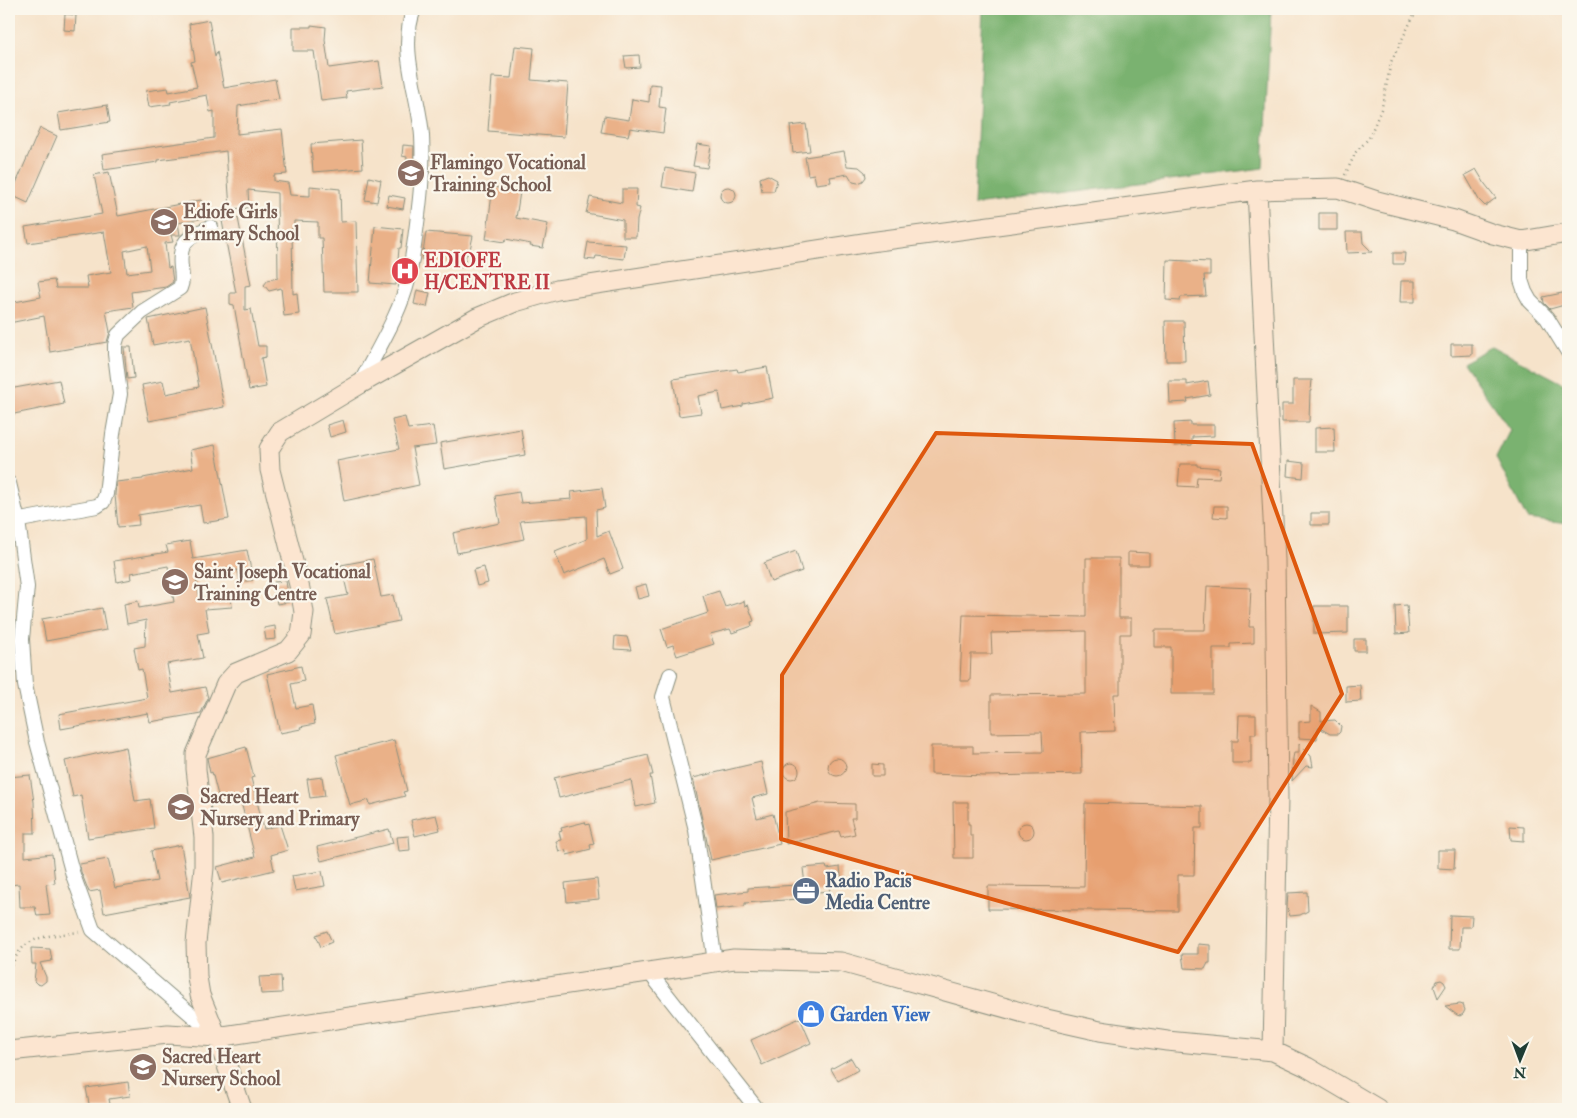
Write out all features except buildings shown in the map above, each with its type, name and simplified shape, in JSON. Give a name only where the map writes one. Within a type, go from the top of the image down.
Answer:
[{"type":"street","points":[[360,384],[401,302],[408,280],[417,226],[422,168],[422,135],[408,46],[410,18],[414,9]]},
{"type":"street","points":[[242,1109],[200,995],[197,977],[196,943],[204,868],[204,837],[196,754],[226,684],[236,674],[288,651],[301,635],[304,612],[270,470],[269,449],[280,432],[476,318],[515,302],[557,290],[870,242],[1257,190],[1338,188],[1377,201],[1454,220],[1493,234],[1521,241],[1548,238],[1568,233]]},
{"type":"street","points":[[1257,190],[1275,560],[1278,798],[1273,1051]]},
{"type":"street","points":[[13,522],[97,506],[103,502],[106,494],[120,394],[115,354],[115,344],[118,335],[142,312],[180,288],[182,282],[179,254],[182,246],[198,233],[211,227]]},
{"type":"street","points":[[1521,241],[1521,280],[1525,292],[1530,301],[1547,318],[1568,352]]},
{"type":"street","points":[[9,483],[13,522],[27,587],[22,639],[25,685],[37,742],[73,875],[93,930],[217,1037]]},
{"type":"street","points":[[670,675],[663,697],[696,830],[715,962]]},
{"type":"street","points":[[9,1050],[168,1034],[217,1037],[715,962],[734,960],[842,962],[1042,1018],[1100,1031],[1167,1041],[1273,1051],[1307,1067],[1378,1109]]},
{"type":"street","points":[[648,972],[757,1109]]},
{"type":"path","points":[[1338,188],[1356,152],[1369,138],[1382,107],[1391,62],[1417,9]]},
{"type":"path","points":[[9,975],[12,962],[18,951],[26,943],[36,938],[93,930]]},
{"type":"highlighted area","points":[[936,433],[1252,444],[1342,694],[1178,952],[781,839],[782,675]]},
{"type":"green space","points":[[983,9],[1271,9],[1263,168],[974,205]]},
{"type":"green space","points":[[1492,346],[1568,386],[1568,524],[1527,519],[1496,458],[1510,430],[1463,363]]},
{"type":"place","name":"Flamingo Vocational Training School","points":[[411,173]]},
{"type":"place","name":"Ediofe Girls Primary School","points":[[164,222]]},
{"type":"place","name":"EDIOFE H/CENTRE II","points":[[405,271]]},
{"type":"place","name":"Saint Joseph Vocational Training Centre","points":[[175,582]]},
{"type":"place","name":"Sacred Heart Nursery and Primary","points":[[181,807]]},
{"type":"place","name":"Radio Pacis Media Centre","points":[[806,891]]},
{"type":"place","name":"Garden View","points":[[811,1014]]},
{"type":"place","name":"Sacred Heart Nursery School","points":[[143,1067]]}]
